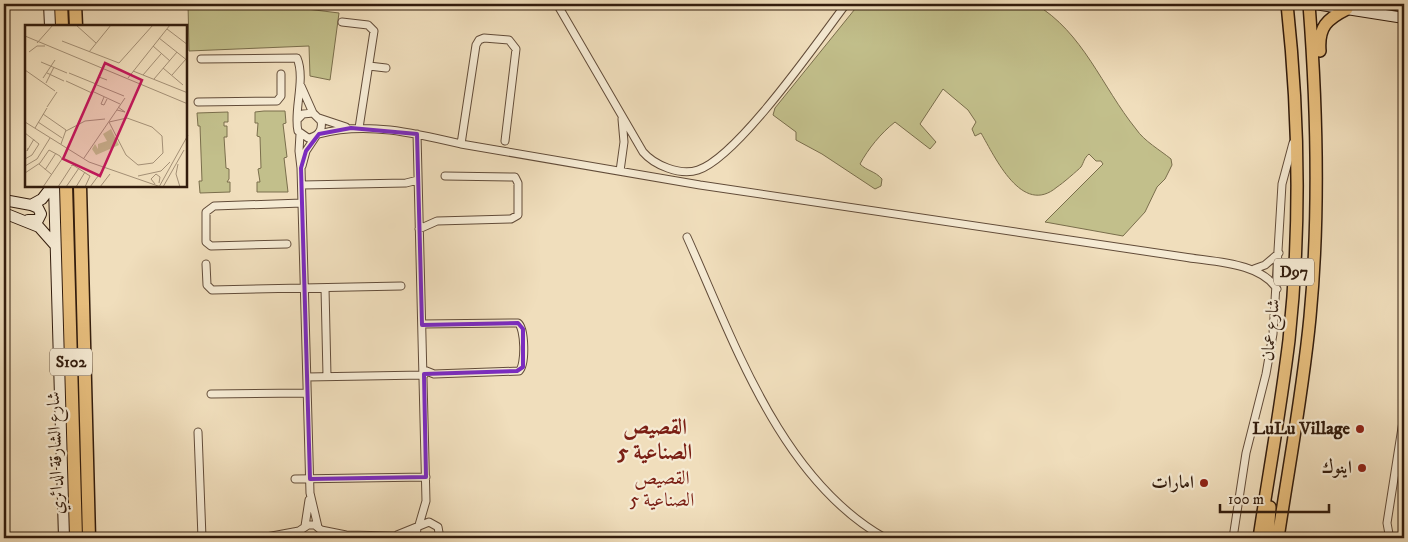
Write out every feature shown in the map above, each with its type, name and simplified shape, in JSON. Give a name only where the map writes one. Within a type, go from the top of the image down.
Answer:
[{"type":"highway","points":[[61,4],[62,25]]},
{"type":"highway","points":[[75,4],[76,25]]},
{"type":"highway","name":"شارع الشارقة الدائري","points":[[66,188],[76,538]]},
{"type":"highway","name":"شارع الشارقة الدائري","points":[[80,188],[89,538]]},
{"type":"main road","name":"شارع عمان","points":[[1278,538],[1312,298],[1317,177],[1315,93],[1309,4]]},
{"type":"main road","name":"شارع عمان","points":[[1258,538],[1289,340],[1296,204],[1296,136],[1294,68],[1288,5]]},
{"type":"main road","points":[[1315,93],[1322,80],[1321,30],[1327,20],[1347,9]]},
{"type":"main road","points":[[1268,538],[1269,468]]},
{"type":"street","points":[[49,4],[50,25]]},
{"type":"street","points":[[557,4],[643,152],[652,161],[665,167],[687,171],[700,169],[724,153],[742,136],[846,4]]},
{"type":"street","points":[[1315,4],[1404,18]]},
{"type":"street","points":[[1388,4],[1404,6]]},
{"type":"street","points":[[342,22],[372,27],[374,31],[355,128]]},
{"type":"street","points":[[461,144],[476,45],[479,40],[484,38],[509,40],[516,49],[505,141]]},
{"type":"street","points":[[201,59],[295,57],[299,60],[300,83],[297,127],[300,134],[299,151],[302,185],[310,480],[310,493],[301,532]]},
{"type":"street","points":[[368,66],[386,68]]},
{"type":"street","points":[[198,102],[277,101],[281,96],[281,74]]},
{"type":"street","points":[[300,83],[322,126],[306,151],[301,168]]},
{"type":"street","points":[[298,119],[303,114],[316,115],[355,128],[420,134],[461,144],[620,171],[1254,269],[1265,275],[1276,289]]},
{"type":"street","points":[[620,114],[624,142],[620,171]]},
{"type":"street","points":[[300,134],[308,138],[355,128]]},
{"type":"street","points":[[416,538],[426,501],[418,180],[420,134]]},
{"type":"street","points":[[1233,538],[1246,453],[1270,354],[1279,252],[1282,184],[1296,136]]},
{"type":"street","points":[[420,229],[437,221],[512,219],[518,215],[518,182],[513,176],[445,176]]},
{"type":"street","points":[[302,185],[406,183],[418,180]]},
{"type":"street","points":[[30,205],[42,199],[51,188]]},
{"type":"street","points":[[53,188],[64,538]]},
{"type":"street","points":[[4,200],[30,205],[40,211],[40,217],[36,221],[25,220]]},
{"type":"street","points":[[287,244],[211,246],[206,239],[206,212],[214,206],[302,203]]},
{"type":"street","points":[[4,213],[25,220],[45,232],[54,245]]},
{"type":"street","points":[[687,237],[742,360],[788,443],[833,498],[856,518],[885,538]]},
{"type":"street","points":[[1254,269],[1266,265],[1279,252]]},
{"type":"street","points":[[206,264],[207,284],[212,290],[401,286]]},
{"type":"street","points":[[325,288],[327,376]]},
{"type":"street","points":[[307,377],[424,372],[434,374],[519,371],[523,365],[523,329],[518,323],[422,324]]},
{"type":"street","points":[[211,394],[307,392]]},
{"type":"street","points":[[1394,538],[1389,534],[1387,523],[1404,415]]},
{"type":"street","points":[[198,432],[202,538]]},
{"type":"street","points":[[295,480],[426,477]]},
{"type":"street","points":[[310,493],[323,538]]},
{"type":"street","points":[[426,501],[439,530],[440,538]]},
{"type":"street","points":[[394,536],[429,522],[435,524]]},
{"type":"street","points":[[261,538],[301,532],[312,524],[320,528],[355,536]]},
{"type":"street","points":[[341,538],[394,536],[406,538]]},
{"type":"highlighted area","points":[[351,128],[417,134],[422,325],[518,323],[523,329],[523,367],[517,371],[424,374],[426,477],[310,479],[301,168],[306,151],[319,134]]},
{"type":"shaded area","points":[[188,4],[267,4],[339,13],[330,80],[310,76],[309,46],[189,51]]},
{"type":"shaded area","points":[[859,4],[1035,4],[1052,16],[1066,29],[1091,61],[1139,133],[1171,159],[1172,165],[1165,179],[1157,187],[1145,212],[1123,236],[1045,222],[1103,164],[1101,161],[1096,161],[1089,154],[1081,167],[1059,185],[1044,194],[1032,195],[1021,189],[1011,180],[1002,169],[981,133],[975,136],[972,129],[976,122],[968,110],[943,89],[920,124],[936,142],[930,149],[895,122],[880,136],[867,153],[860,164],[882,179],[881,186],[875,189],[822,154],[796,140],[796,132],[773,115],[775,108]]},
{"type":"shaded area","points":[[285,111],[286,123],[283,124],[287,157],[284,158],[288,192],[257,192],[257,182],[260,182],[258,169],[261,168],[260,137],[257,136],[258,123],[255,123],[255,112]]},
{"type":"shaded area","points":[[228,112],[228,122],[224,122],[224,126],[227,126],[227,137],[224,137],[226,168],[229,169],[229,179],[227,182],[230,182],[230,192],[200,193],[199,181],[202,181],[200,126],[198,126],[197,113]]},
{"type":"place","name":"LuLu Village","points":[[1360,429]]},
{"type":"place","name":"اينوك","points":[[1362,468]]},
{"type":"place","name":"امارات","points":[[1204,483]]},
{"type":"district","name":"القصيص الصناعية 5","points":[[655,440]]},
{"type":"district","name":"القصيص الصناعية 5","points":[[662,489]]}]
